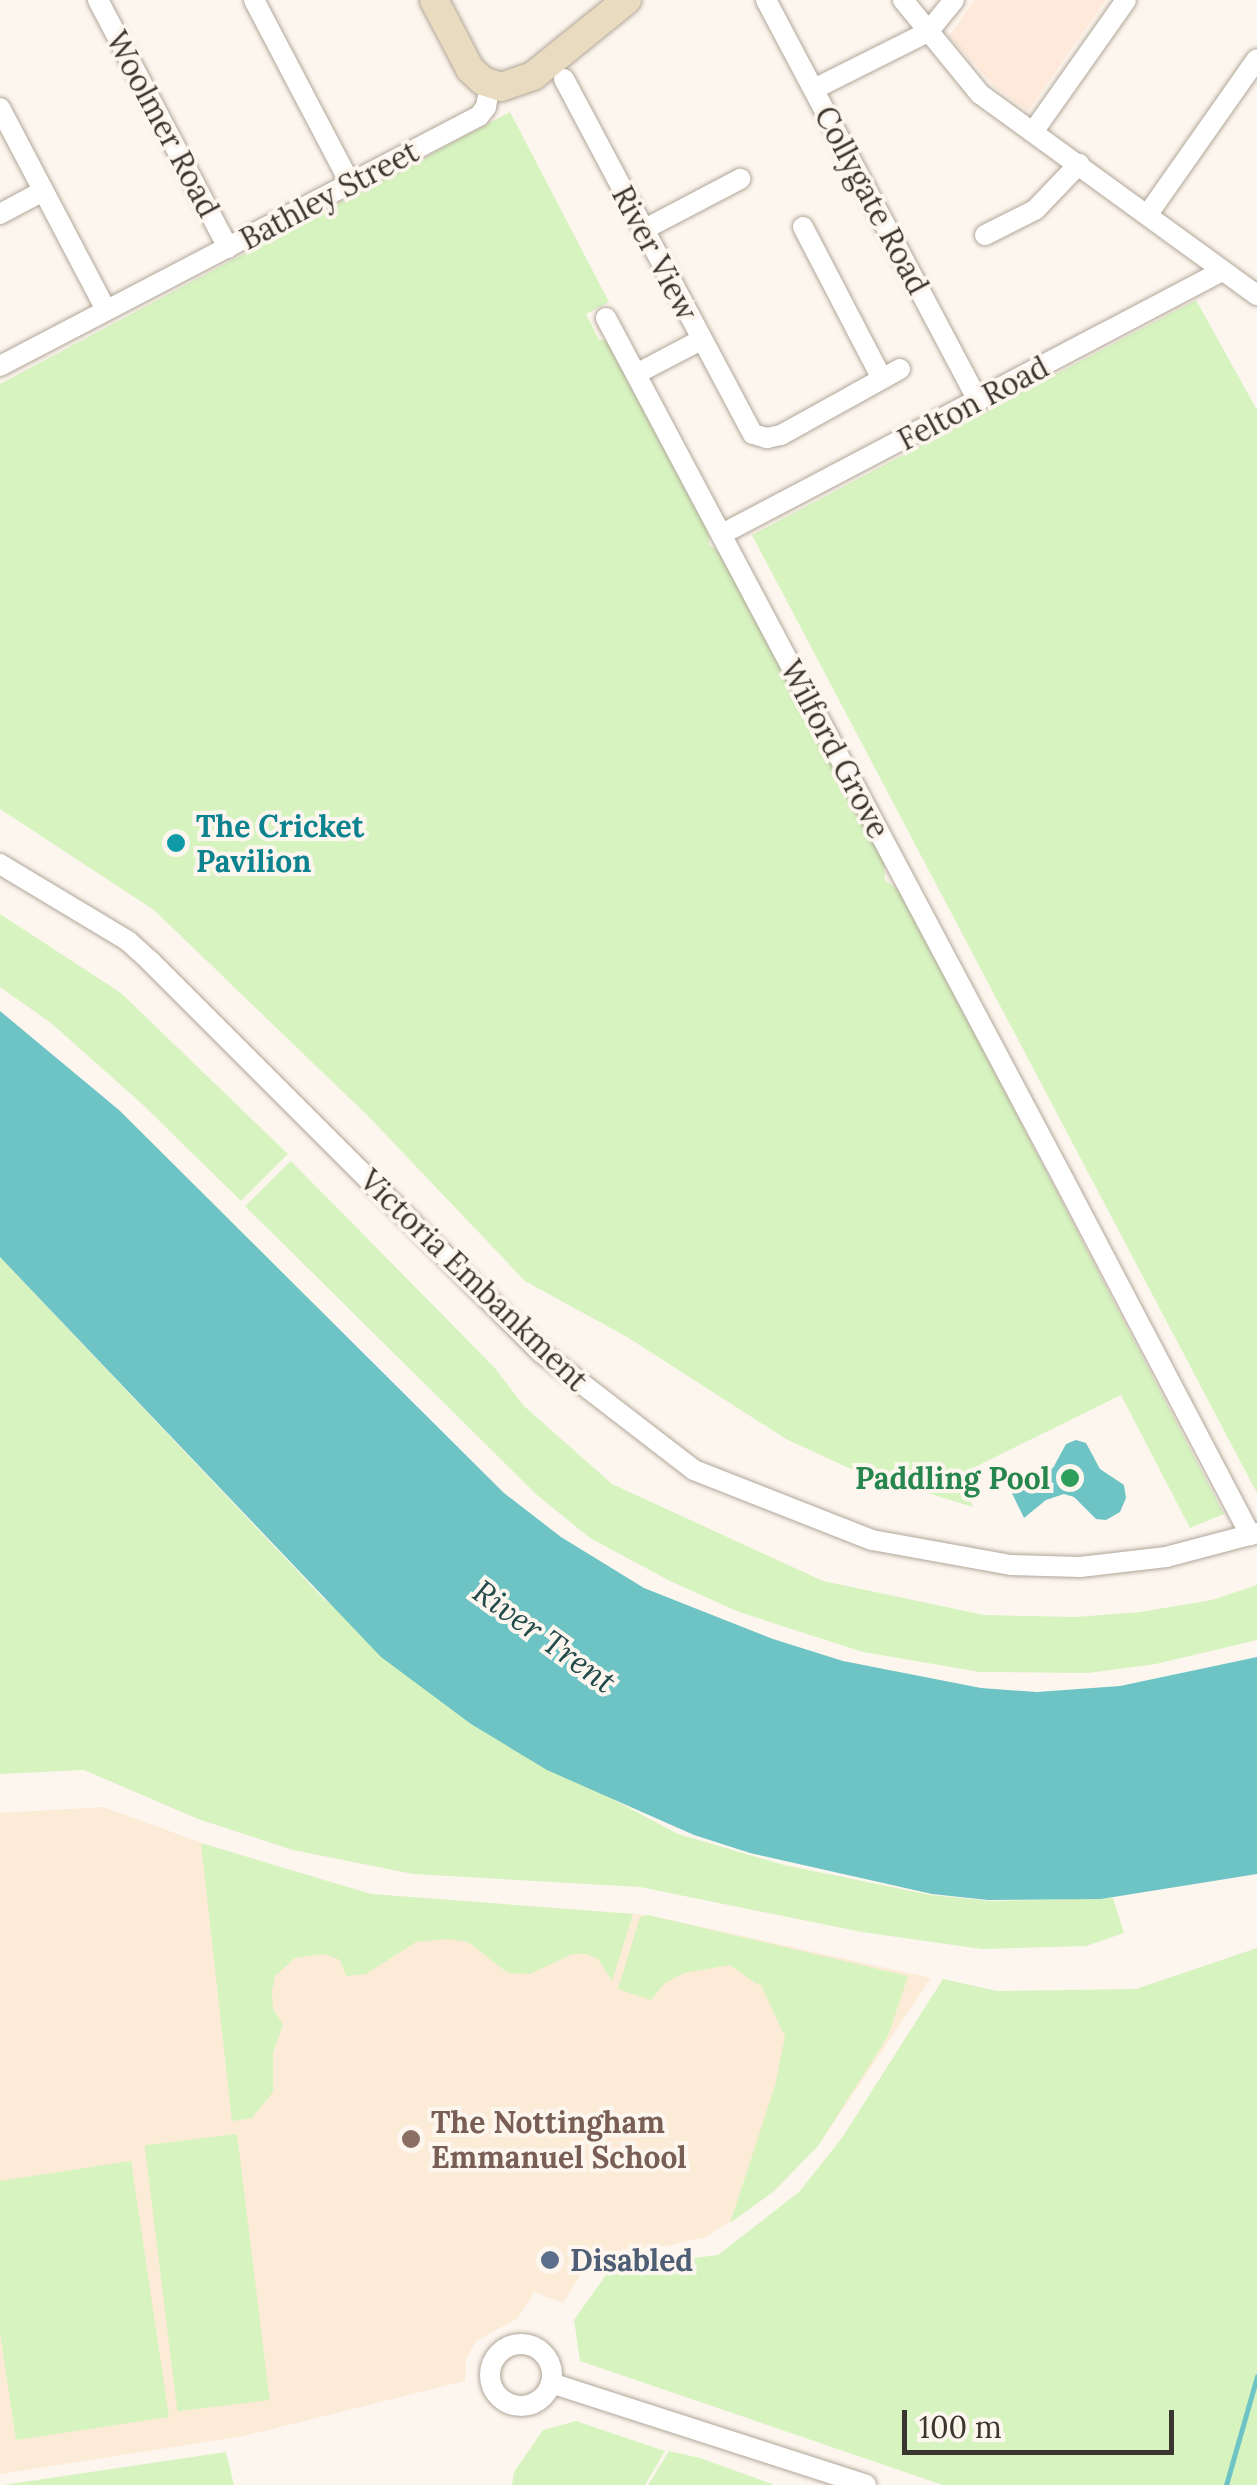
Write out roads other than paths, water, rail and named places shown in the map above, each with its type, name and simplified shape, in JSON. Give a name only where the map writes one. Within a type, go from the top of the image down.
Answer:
[{"type":"street","name":"Woolmer Road","points":[[98,0],[228,248]]},
{"type":"street","points":[[254,0],[350,183]]},
{"type":"street","points":[[434,0],[470,68],[490,84],[508,86],[533,76],[618,3]]},
{"type":"street","name":"Collygate Road","points":[[766,0],[978,401]]},
{"type":"street","points":[[903,0],[980,94],[1257,295]]},
{"type":"street","points":[[814,89],[928,32],[954,0]]},
{"type":"street","points":[[1033,132],[1126,0]]},
{"type":"street","points":[[1148,214],[1257,59]]},
{"type":"street","name":"River View","points":[[564,80],[743,422],[759,437],[781,435],[891,374],[803,227]]},
{"type":"street","name":"Bathley Street","points":[[0,366],[479,116],[486,107],[490,84]]},
{"type":"street","points":[[0,108],[106,310]]},
{"type":"street","points":[[985,235],[1035,210],[1078,164]]},
{"type":"street","points":[[643,230],[740,178]]},
{"type":"street","points":[[0,214],[43,191]]},
{"type":"street","name":"Felton Road","points":[[722,534],[1222,271]]},
{"type":"street","name":"Wilford Grove","points":[[606,318],[1254,1534]]},
{"type":"street","name":"River View","points":[[636,374],[701,340]]},
{"type":"street","name":"Victoria Embankment","points":[[0,864],[128,941],[542,1354],[694,1470],[872,1540],[1011,1565],[1080,1567],[1166,1557],[1254,1534]]},
{"type":"street","points":[[551,2383],[866,2485]]},
{"type":"water","name":"River Trent","points":[[0,1011],[119,1110],[504,1493],[561,1537],[644,1588],[773,1639],[843,1661],[981,1688],[1037,1692],[1120,1686],[1257,1657],[1257,1874],[1101,1899],[988,1900],[932,1894],[750,1853],[694,1835],[547,1770],[471,1724],[381,1657],[0,1257]]},
{"type":"water","name":"Paddling Pool","points":[[1076,1440],[1086,1443],[1100,1469],[1124,1485],[1126,1498],[1120,1512],[1106,1520],[1096,1519],[1074,1497],[1064,1494],[1046,1500],[1024,1518],[1006,1481],[1053,1468],[1066,1444]]},
{"type":"waterway","points":[[1226,2485],[1257,2376]]},
{"type":"place","name":"The Cricket Pavilion","points":[[176,843]]},
{"type":"place","name":"Paddling Pool","points":[[1070,1478]]},
{"type":"place","name":"The Nottingham Emmanuel School","points":[[411,2139]]},
{"type":"place","name":"Disabled","points":[[550,2260]]}]
